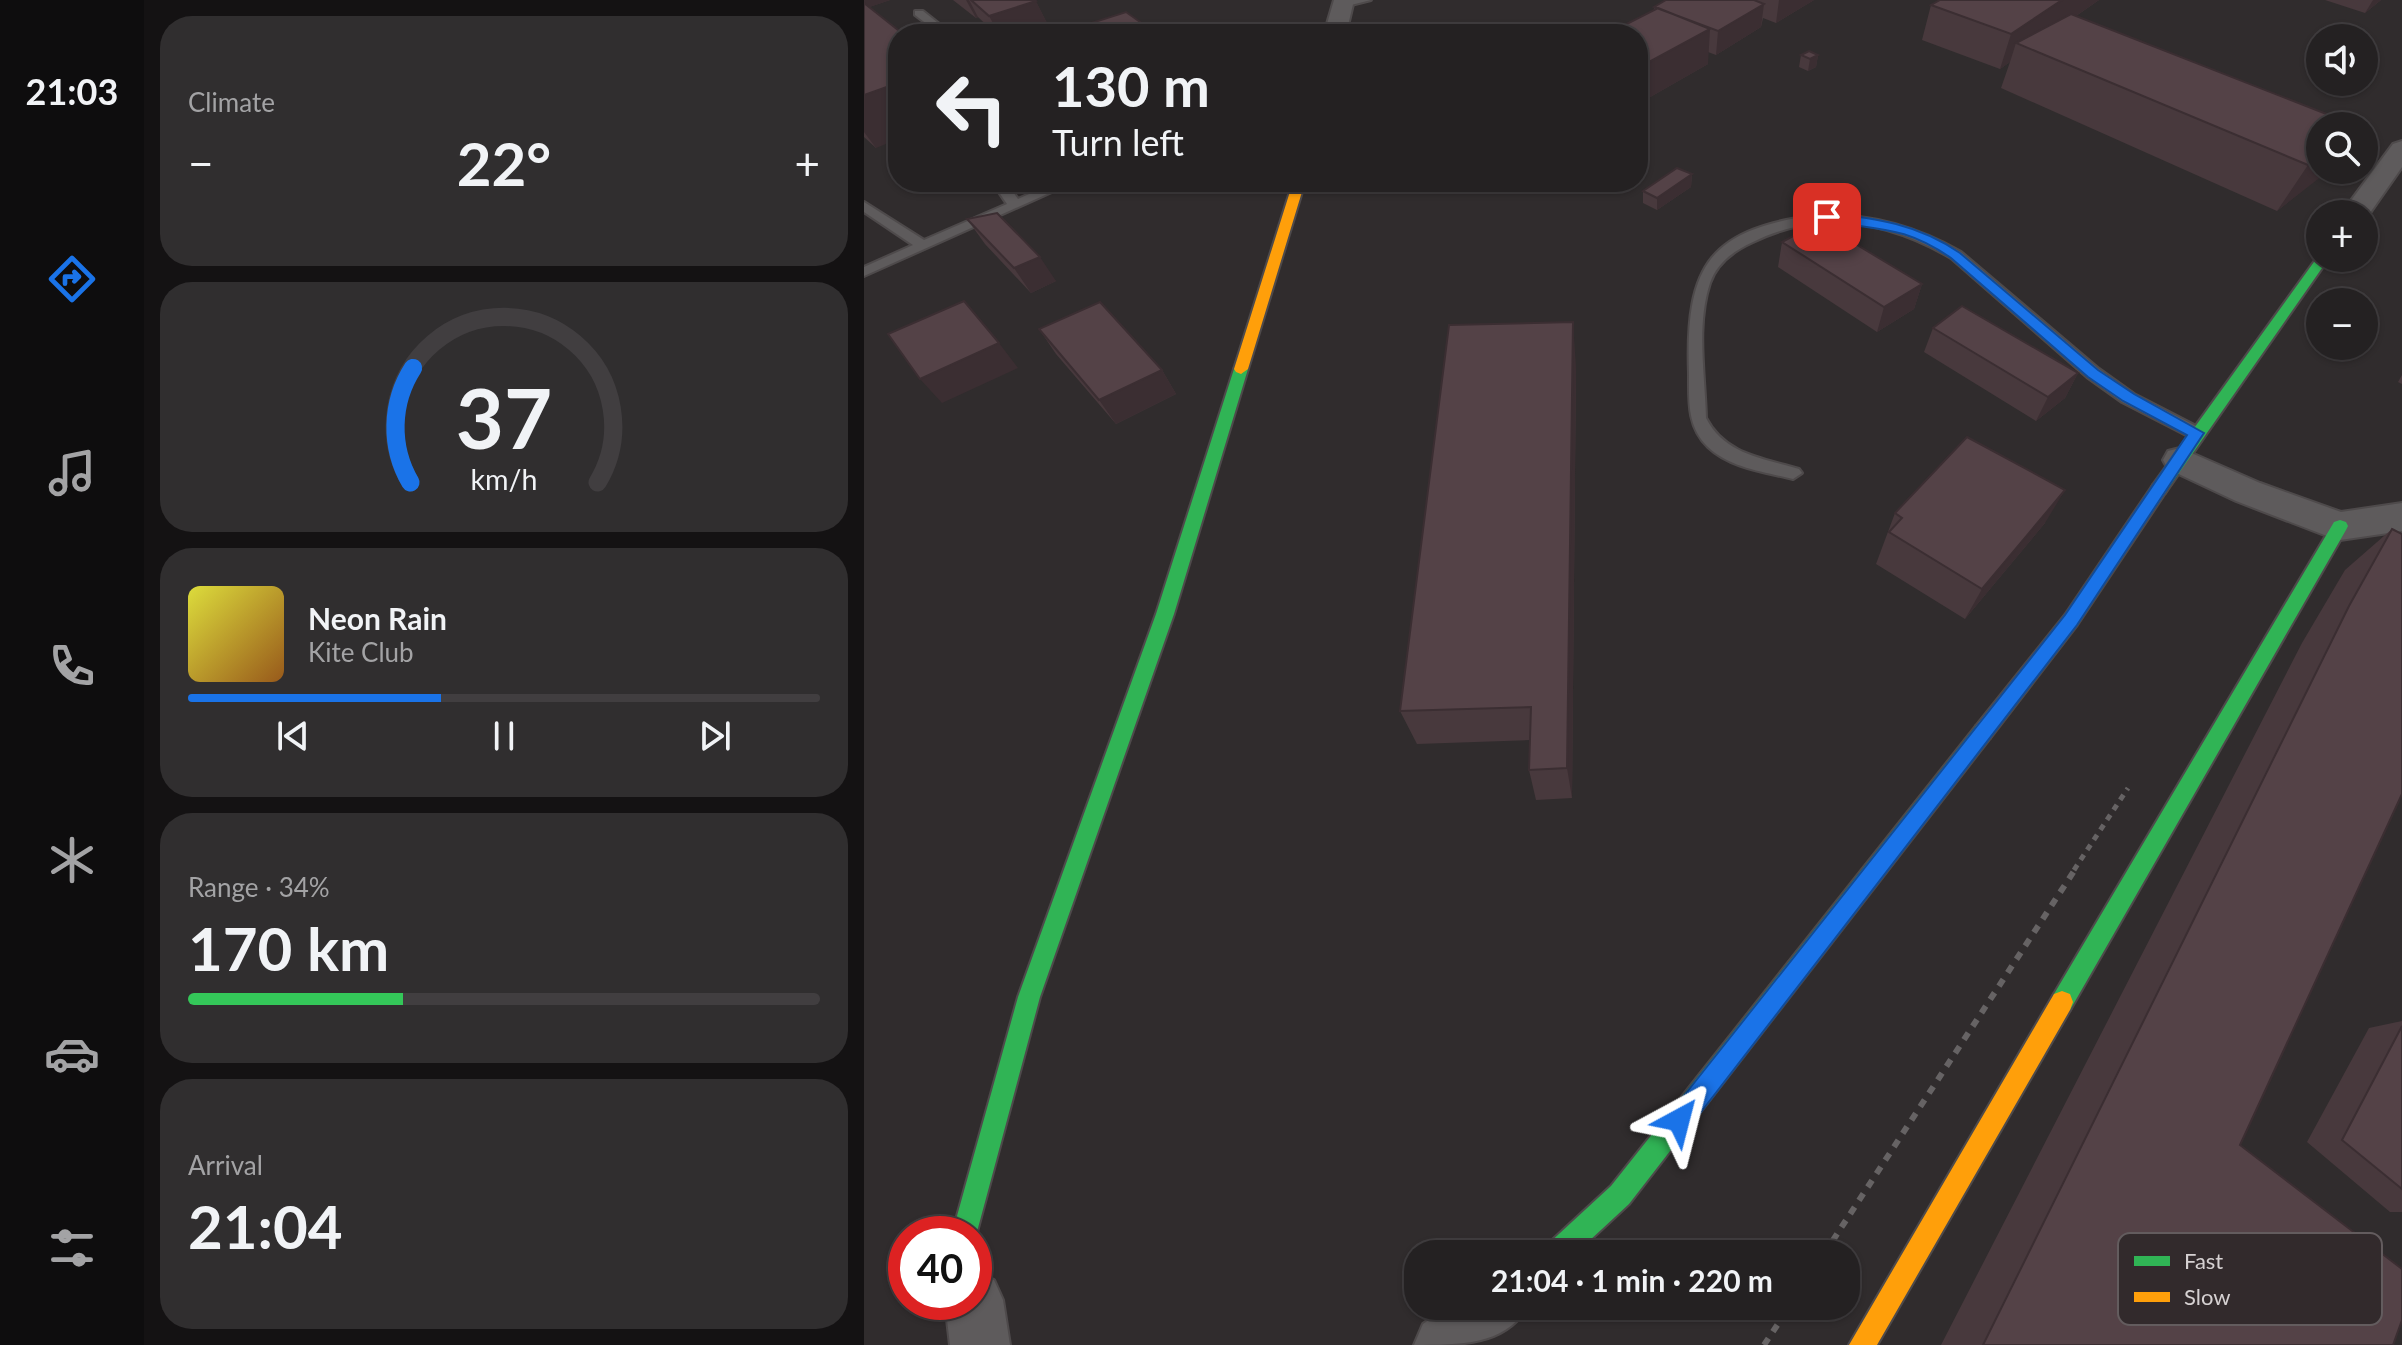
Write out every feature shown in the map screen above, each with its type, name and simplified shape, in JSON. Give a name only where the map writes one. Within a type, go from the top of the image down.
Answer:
[{"type":"street","points":[[1338,24],[1343,2]]},
{"type":"street","points":[[2365,200],[2402,149]]},
{"type":"street","points":[[970,1216],[1029,997],[1165,614],[1296,192]]},
{"type":"street","points":[[1571,1240],[1620,1195],[2071,620],[2188,446],[2313,272]]},
{"type":"street","points":[[2188,446],[2248,492],[2340,526],[2402,517]]},
{"type":"street","points":[[1862,1345],[2340,526]]},
{"type":"street","points":[[977,1320],[980,1345]]},
{"type":"street","points":[[1444,1345],[1479,1320]]},
{"type":"lane","points":[[1343,2],[1366,0]]},
{"type":"lane","points":[[919,13],[934,24]]},
{"type":"lane","points":[[1006,192],[1015,205]]},
{"type":"lane","points":[[864,272],[1044,192]]},
{"type":"lane","points":[[864,206],[923,246]]},
{"type":"lane","points":[[1793,473],[1720,451],[1704,434],[1698,418],[1698,299],[1710,268],[1726,250],[1767,227],[1827,217],[1886,223],[1931,239],[1956,255],[2093,373],[2188,446]]},
{"type":"path","points":[[1764,1345],[1781,1320]]},
{"type":"building","points":[[971,0],[1035,0],[1036,1],[989,16]]},
{"type":"building","points":[[1666,0],[1754,0],[1764,4],[1718,31],[1654,7]]},
{"type":"building","points":[[1940,0],[2062,0],[2011,34],[1931,5]]},
{"type":"building","points":[[864,3],[890,24],[888,24],[888,87],[864,95]]},
{"type":"building","points":[[1658,8],[1710,29],[1648,63],[1648,24],[1627,24]]},
{"type":"building","points":[[1126,12],[1143,24],[1088,24]]},
{"type":"building","points":[[2071,14],[2321,112],[2306,112],[2306,164],[2016,43]]},
{"type":"building","points":[[1809,51],[1818,55],[1810,59],[1801,55]]},
{"type":"building","points":[[1677,168],[1692,174],[1657,198],[1645,192],[1648,192],[1648,188]]},
{"type":"building","points":[[997,213],[1040,257],[1014,268],[967,219]]},
{"type":"building","points":[[1819,222],[1922,284],[1884,307],[1782,242]]},
{"type":"building","points":[[964,301],[999,343],[920,379],[888,334]]},
{"type":"building","points":[[1100,302],[1162,370],[1099,400],[1039,329]]},
{"type":"building","points":[[1962,306],[2078,373],[2048,397],[1933,328]]},
{"type":"building","points":[[1573,322],[1567,768],[1529,770],[1531,707],[1400,711],[1449,325]]},
{"type":"building","points":[[1967,437],[2065,490],[1982,589],[1889,532],[1902,518],[1895,513]]},
{"type":"building","points":[[2392,529],[2402,534],[2402,794],[2240,1145],[2355,1233],[2118,1233],[2118,1325],[2382,1325],[2382,1254],[2402,1269],[2402,1320],[2393,1345],[1983,1345],[2349,606]]},
{"type":"building","points":[[2402,1026],[2402,1189],[2342,1140]]},
{"type":"traffic: fast","points":[[2159,489],[2313,272]]},
{"type":"traffic: fast","points":[[970,1216],[1029,997],[1165,614],[1241,369]]},
{"type":"traffic: fast","points":[[2062,1002],[2340,526]]},
{"type":"traffic: fast","points":[[1571,1240],[1620,1195],[1983,732]]},
{"type":"traffic: slow","points":[[1241,369],[1296,192]]},
{"type":"traffic: slow","points":[[1983,732],[2071,620],[2159,489]]},
{"type":"traffic: slow","points":[[1862,1345],[2062,1002]]},
{"type":"route","points":[[1679,1120],[2071,620],[2196,433],[2128,398],[2093,373],[1956,255],[1931,239],[1886,223],[1827,217]]}]
